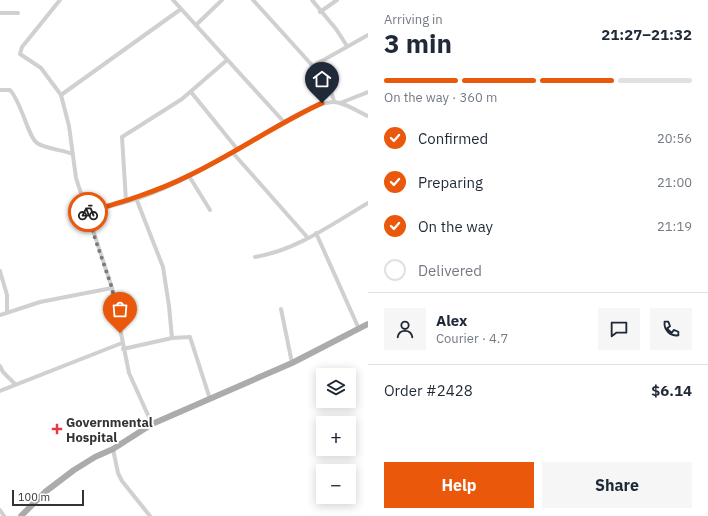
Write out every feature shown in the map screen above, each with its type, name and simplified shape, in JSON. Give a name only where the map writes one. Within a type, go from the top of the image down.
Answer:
[{"type":"main road","points":[[21,516],[32,503],[57,482],[95,457],[113,449],[152,424],[292,363],[368,324]]},
{"type":"street","points":[[60,0],[22,47],[20,54],[41,68],[61,95],[69,126],[76,178],[112,288],[129,373],[152,424]]},
{"type":"street","points":[[173,0],[197,24],[227,60],[284,122]]},
{"type":"street","points":[[197,24],[222,0]]},
{"type":"street","points":[[253,0],[327,83],[334,102]]},
{"type":"street","points":[[312,0],[320,12],[336,30],[346,46]]},
{"type":"street","points":[[320,12],[337,0]]},
{"type":"street","points":[[61,95],[181,9]]},
{"type":"street","points":[[0,13],[18,13]]},
{"type":"street","points":[[313,66],[346,46],[368,35]]},
{"type":"street","points":[[126,201],[122,137],[191,92],[227,60]]},
{"type":"street","points":[[0,90],[10,90],[15,95],[30,134],[38,144],[73,154]]},
{"type":"street","points":[[191,92],[235,151],[308,238]]},
{"type":"street","points":[[340,103],[368,92]]},
{"type":"street","points":[[86,212],[136,198],[190,176],[284,122],[322,103],[340,103],[368,116]]},
{"type":"street","points":[[190,176],[210,210]]},
{"type":"street","points":[[136,198],[163,267],[172,338]]},
{"type":"street","points":[[255,257],[286,249],[368,203]]},
{"type":"street","points":[[316,233],[359,329]]},
{"type":"street","points":[[0,271],[7,294],[7,312]]},
{"type":"street","points":[[0,315],[40,302],[112,288]]},
{"type":"street","points":[[280,309],[292,363]]},
{"type":"street","points":[[123,349],[187,336],[192,340],[210,399]]},
{"type":"street","points":[[0,390],[122,343]]},
{"type":"street","points":[[0,366],[3,372],[15,384]]},
{"type":"street","points":[[113,449],[118,473],[122,481],[150,516]]},
{"type":"street","points":[[0,510],[4,516]]},
{"type":"way so far","points":[[88,212],[86,212],[112,288],[120,333]]},
{"type":"place","name":"Governmental Hospital","points":[[57,429]]},
{"type":"route","points":[[88,212],[136,198],[190,176],[233,153],[284,122],[322,103]]}]
